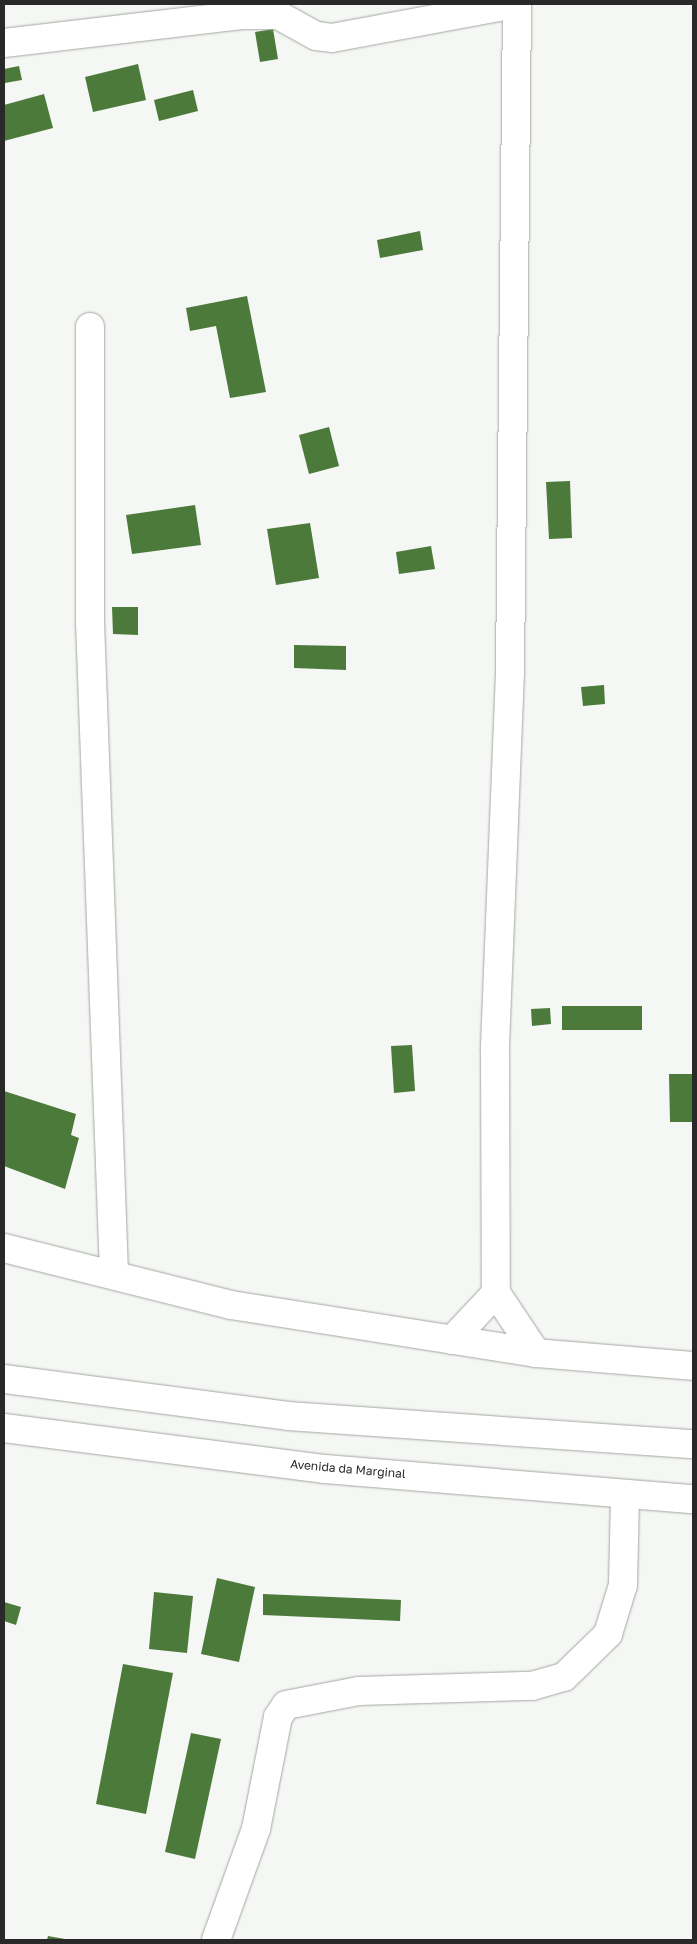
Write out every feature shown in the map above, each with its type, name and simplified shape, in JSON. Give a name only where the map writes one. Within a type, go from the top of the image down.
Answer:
[{"type":"street","points":[[4,42],[243,15],[278,16],[316,36],[332,38],[517,4],[510,672],[495,1050],[496,1293],[536,1353]]},
{"type":"street","points":[[90,327],[90,622],[114,1274]]},
{"type":"street","points":[[4,1248],[114,1274],[231,1305],[536,1353],[693,1366]]},
{"type":"street","points":[[452,1340],[496,1293]]},
{"type":"street","points":[[4,1379],[288,1416],[693,1444]]},
{"type":"street","name":"Avenida da Marginal","points":[[4,1428],[325,1468],[625,1496],[693,1499]]},
{"type":"street","points":[[216,1940],[256,1829],[278,1717],[286,1705],[358,1691],[532,1686],[564,1676],[608,1634],[623,1585],[625,1496]]},
{"type":"building","points":[[273,29],[278,59],[260,62],[255,32]]},
{"type":"building","points":[[138,64],[146,100],[93,112],[85,77]]},
{"type":"building","points":[[19,66],[22,80],[5,83],[4,69]]},
{"type":"building","points":[[193,90],[198,111],[159,121],[154,100]]},
{"type":"building","points":[[44,94],[53,128],[4,141],[4,105]]},
{"type":"building","points":[[420,231],[423,250],[380,258],[377,240]]},
{"type":"building","points":[[247,296],[266,392],[230,398],[216,326],[190,331],[186,308]]},
{"type":"building","points":[[329,427],[339,466],[309,474],[299,435]]},
{"type":"building","points":[[570,481],[572,538],[549,539],[546,482]]},
{"type":"building","points":[[195,505],[201,545],[132,554],[126,515]]},
{"type":"building","points":[[310,523],[319,578],[276,585],[267,529]]},
{"type":"building","points":[[431,546],[435,569],[399,574],[396,552]]},
{"type":"building","points":[[112,607],[138,607],[138,635],[113,634]]},
{"type":"building","points":[[294,645],[346,646],[346,670],[294,668]]},
{"type":"building","points":[[604,685],[605,704],[583,706],[581,687]]},
{"type":"building","points":[[562,1006],[642,1006],[642,1030],[562,1030]]},
{"type":"building","points":[[550,1008],[551,1024],[532,1026],[531,1009]]},
{"type":"building","points":[[412,1045],[415,1091],[394,1093],[391,1046]]},
{"type":"building","points":[[669,1074],[693,1074],[693,1122],[670,1122]]},
{"type":"building","points":[[4,1091],[76,1114],[71,1135],[79,1138],[65,1189],[4,1166]]},
{"type":"building","points":[[217,1578],[255,1587],[239,1662],[201,1654]]},
{"type":"building","points":[[154,1592],[193,1596],[187,1653],[149,1649]]},
{"type":"building","points":[[263,1594],[401,1600],[400,1621],[263,1615]]},
{"type":"building","points":[[4,1602],[21,1607],[16,1625],[4,1621]]},
{"type":"building","points":[[123,1664],[173,1673],[146,1814],[96,1804]]},
{"type":"building","points":[[191,1733],[221,1739],[195,1859],[165,1852]]},
{"type":"building","points":[[48,1936],[65,1939],[65,1940],[47,1940]]}]
